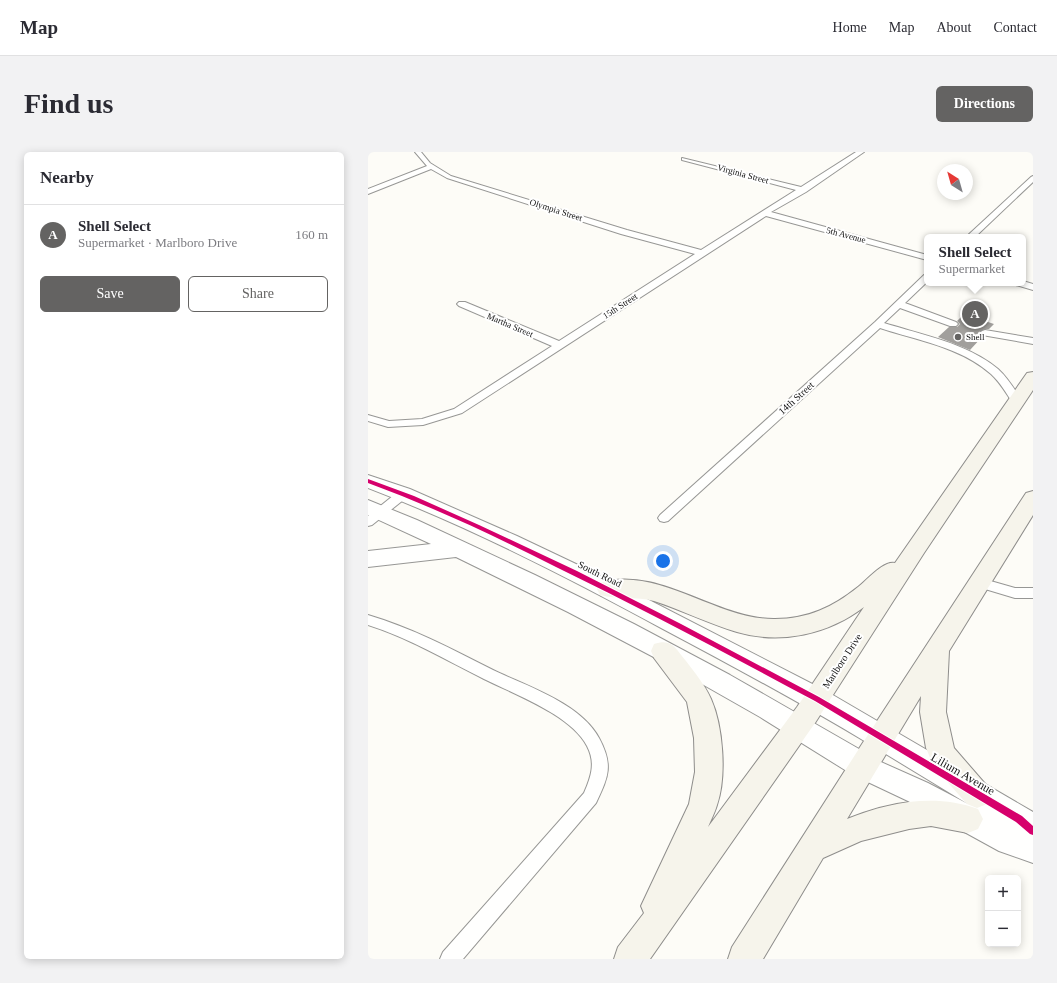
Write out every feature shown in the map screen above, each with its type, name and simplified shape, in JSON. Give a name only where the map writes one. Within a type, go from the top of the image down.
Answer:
[{"type":"main road","name":"Marlboro Drive","points":[[635,953],[817,699],[916,548],[1033,377]]},
{"type":"main road","points":[[744,959],[881,737],[1033,498]]},
{"type":"main road","points":[[608,589],[633,589],[650,592],[732,622],[752,627],[770,629],[792,628],[814,624],[831,618],[850,606],[868,592],[916,548]]},
{"type":"main road","points":[[814,846],[858,828],[909,815],[972,807],[944,758],[940,748],[933,712],[937,650]]},
{"type":"main road","points":[[635,953],[703,804],[708,787],[710,758],[706,727],[699,700],[690,684],[663,651]]},
{"type":"street","name":"South Road","points":[[368,481],[403,494],[509,541],[608,589],[817,699],[881,737]]},
{"type":"street","points":[[372,514],[458,549],[556,594],[798,726]]},
{"type":"street","points":[[368,559],[458,549]]},
{"type":"street","name":"Lilium Avenue","points":[[798,726],[863,766],[918,792],[1019,819],[1033,831]]},
{"type":"street","name":"Lilium Avenue","points":[[881,737],[972,807],[1009,841],[1033,849]]},
{"type":"lane","name":"Olympia Street","points":[[418,152],[423,161],[449,177],[624,232],[702,253]]},
{"type":"lane","name":"15th Street","points":[[368,418],[388,424],[423,422],[458,412],[559,345],[861,152]]},
{"type":"lane","name":"Virginia Street","points":[[684,159],[803,190]]},
{"type":"lane","points":[[368,192],[431,167]]},
{"type":"lane","points":[[973,234],[1033,178]]},
{"type":"lane","name":"5th Avenue","points":[[765,213],[924,257]]},
{"type":"lane","name":"14th Street","points":[[664,518],[900,304],[924,280]]},
{"type":"lane","name":"Martha Street","points":[[462,304],[559,345]]},
{"type":"lane","points":[[900,304],[953,324]]},
{"type":"lane","points":[[878,324],[957,348],[977,359],[994,371],[1017,401]]},
{"type":"lane","points":[[985,333],[1033,341]]},
{"type":"lane","points":[[372,514],[403,494]]},
{"type":"lane","points":[[980,583],[1015,593],[1033,594]]},
{"type":"lane","points":[[368,620],[386,625],[436,648],[556,708],[581,727],[593,740],[598,754],[600,775],[590,798],[450,959]]},
{"type":"building","points":[[964,314],[994,324],[989,329],[979,332],[982,337],[970,350],[938,337],[949,327],[957,327],[960,324],[957,321]]},
{"type":"cycle path","points":[[368,481],[434,507],[498,536],[610,590],[713,644],[817,699],[1019,819],[1033,831]]},
{"type":"place","name":"Shell Select","points":[[975,314]]},
{"type":"place","name":"Shell","points":[[958,337]]}]
